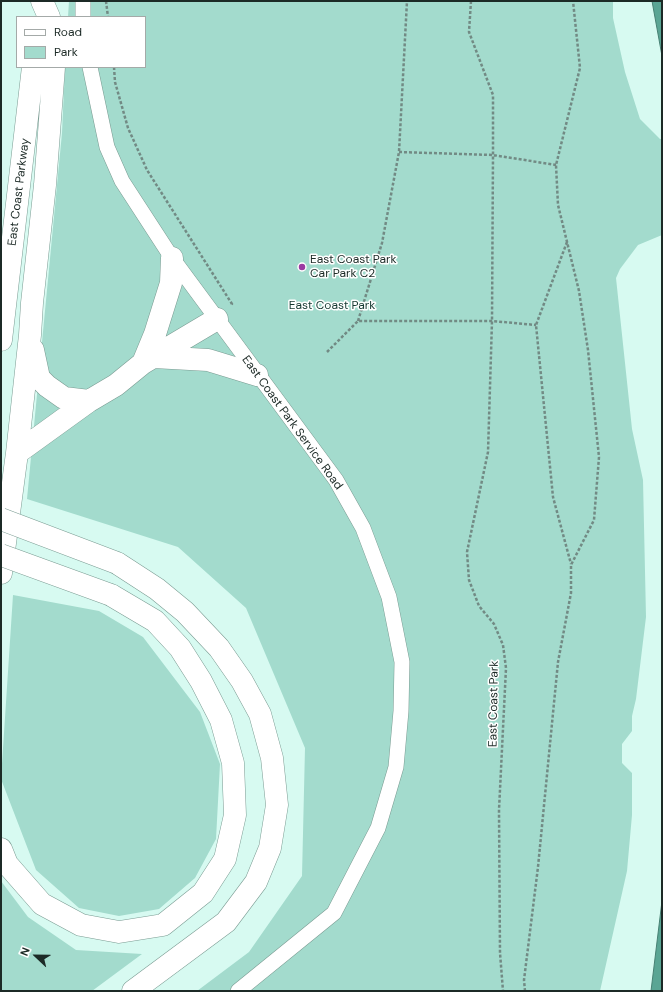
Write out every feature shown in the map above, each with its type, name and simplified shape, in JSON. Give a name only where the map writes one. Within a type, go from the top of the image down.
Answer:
[{"type":"highway","points":[[39,16],[42,1]]},
{"type":"highway","points":[[42,1],[49,16]]},
{"type":"highway","name":"East Coast Parkway","points":[[1,340],[33,68]]},
{"type":"highway","points":[[1,573],[17,453],[32,303],[46,185],[54,68]]},
{"type":"highway","points":[[148,360],[171,283],[172,258]]},
{"type":"highway","points":[[17,453],[89,401],[116,385],[148,360],[217,319]]},
{"type":"highway","points":[[30,335],[39,378],[47,386],[64,398],[89,401]]},
{"type":"highway","points":[[148,360],[208,360],[257,375]]},
{"type":"highway","points":[[1,519],[117,562],[158,589],[185,612],[219,648],[242,681],[260,714],[272,758],[277,805],[270,848],[256,882],[226,922],[134,991]]},
{"type":"highway","points":[[1,555],[111,595],[155,622],[180,648],[201,681],[221,720],[233,763],[235,815],[225,858],[203,893],[163,925],[119,932],[81,925],[42,904],[7,864],[1,848]]},
{"type":"street","points":[[83,1],[83,16]]},
{"type":"street","name":"East Coast Park Service Road","points":[[90,68],[107,148],[122,181],[172,258],[336,480],[363,528],[389,596],[402,662],[401,711],[396,767],[378,828],[334,913],[238,991]]},
{"type":"path","points":[[106,1],[108,16]]},
{"type":"path","points":[[327,352],[358,321],[382,243],[399,152],[407,1]]},
{"type":"path","name":"East Coast Park","points":[[471,1],[469,32],[494,95],[492,321],[488,452],[467,552],[469,580],[479,606],[494,624],[503,645],[506,668],[499,810],[500,953],[503,991]]},
{"type":"path","points":[[571,565],[594,520],[599,457],[580,298],[558,205],[556,165],[580,68],[572,1]]},
{"type":"path","points":[[114,68],[115,82],[128,128],[147,170],[232,304],[217,319]]},
{"type":"path","points":[[399,152],[493,155],[556,165]]},
{"type":"path","points":[[525,991],[524,980],[538,867],[558,662],[571,593],[571,565],[553,498],[536,325],[567,241]]},
{"type":"path","points":[[358,321],[492,321],[536,325]]},
{"type":"green space","name":"East Coast Park","points":[[69,1],[613,1],[613,18],[625,72],[640,119],[660,139],[662,139],[662,235],[638,245],[620,269],[616,278],[632,429],[643,480],[646,617],[636,699],[632,716],[632,731],[622,744],[622,763],[632,773],[632,815],[627,871],[600,991],[197,991],[249,952],[302,876],[305,748],[246,608],[178,547],[27,499],[62,133],[65,68],[146,68],[146,16],[68,16]]},
{"type":"green space","points":[[13,595],[99,611],[143,637],[200,712],[220,764],[216,839],[195,878],[159,909],[119,916],[79,908],[36,870],[1,779]]},
{"type":"green space","points":[[1,881],[28,917],[76,950],[142,954],[92,991],[1,991]]},
{"type":"shaded area","points":[[652,1],[662,1],[662,56]]},
{"type":"shaded area","points":[[662,901],[662,991],[651,991]]},
{"type":"place","name":"East Coast Park Car Park C2","points":[[302,267]]}]
